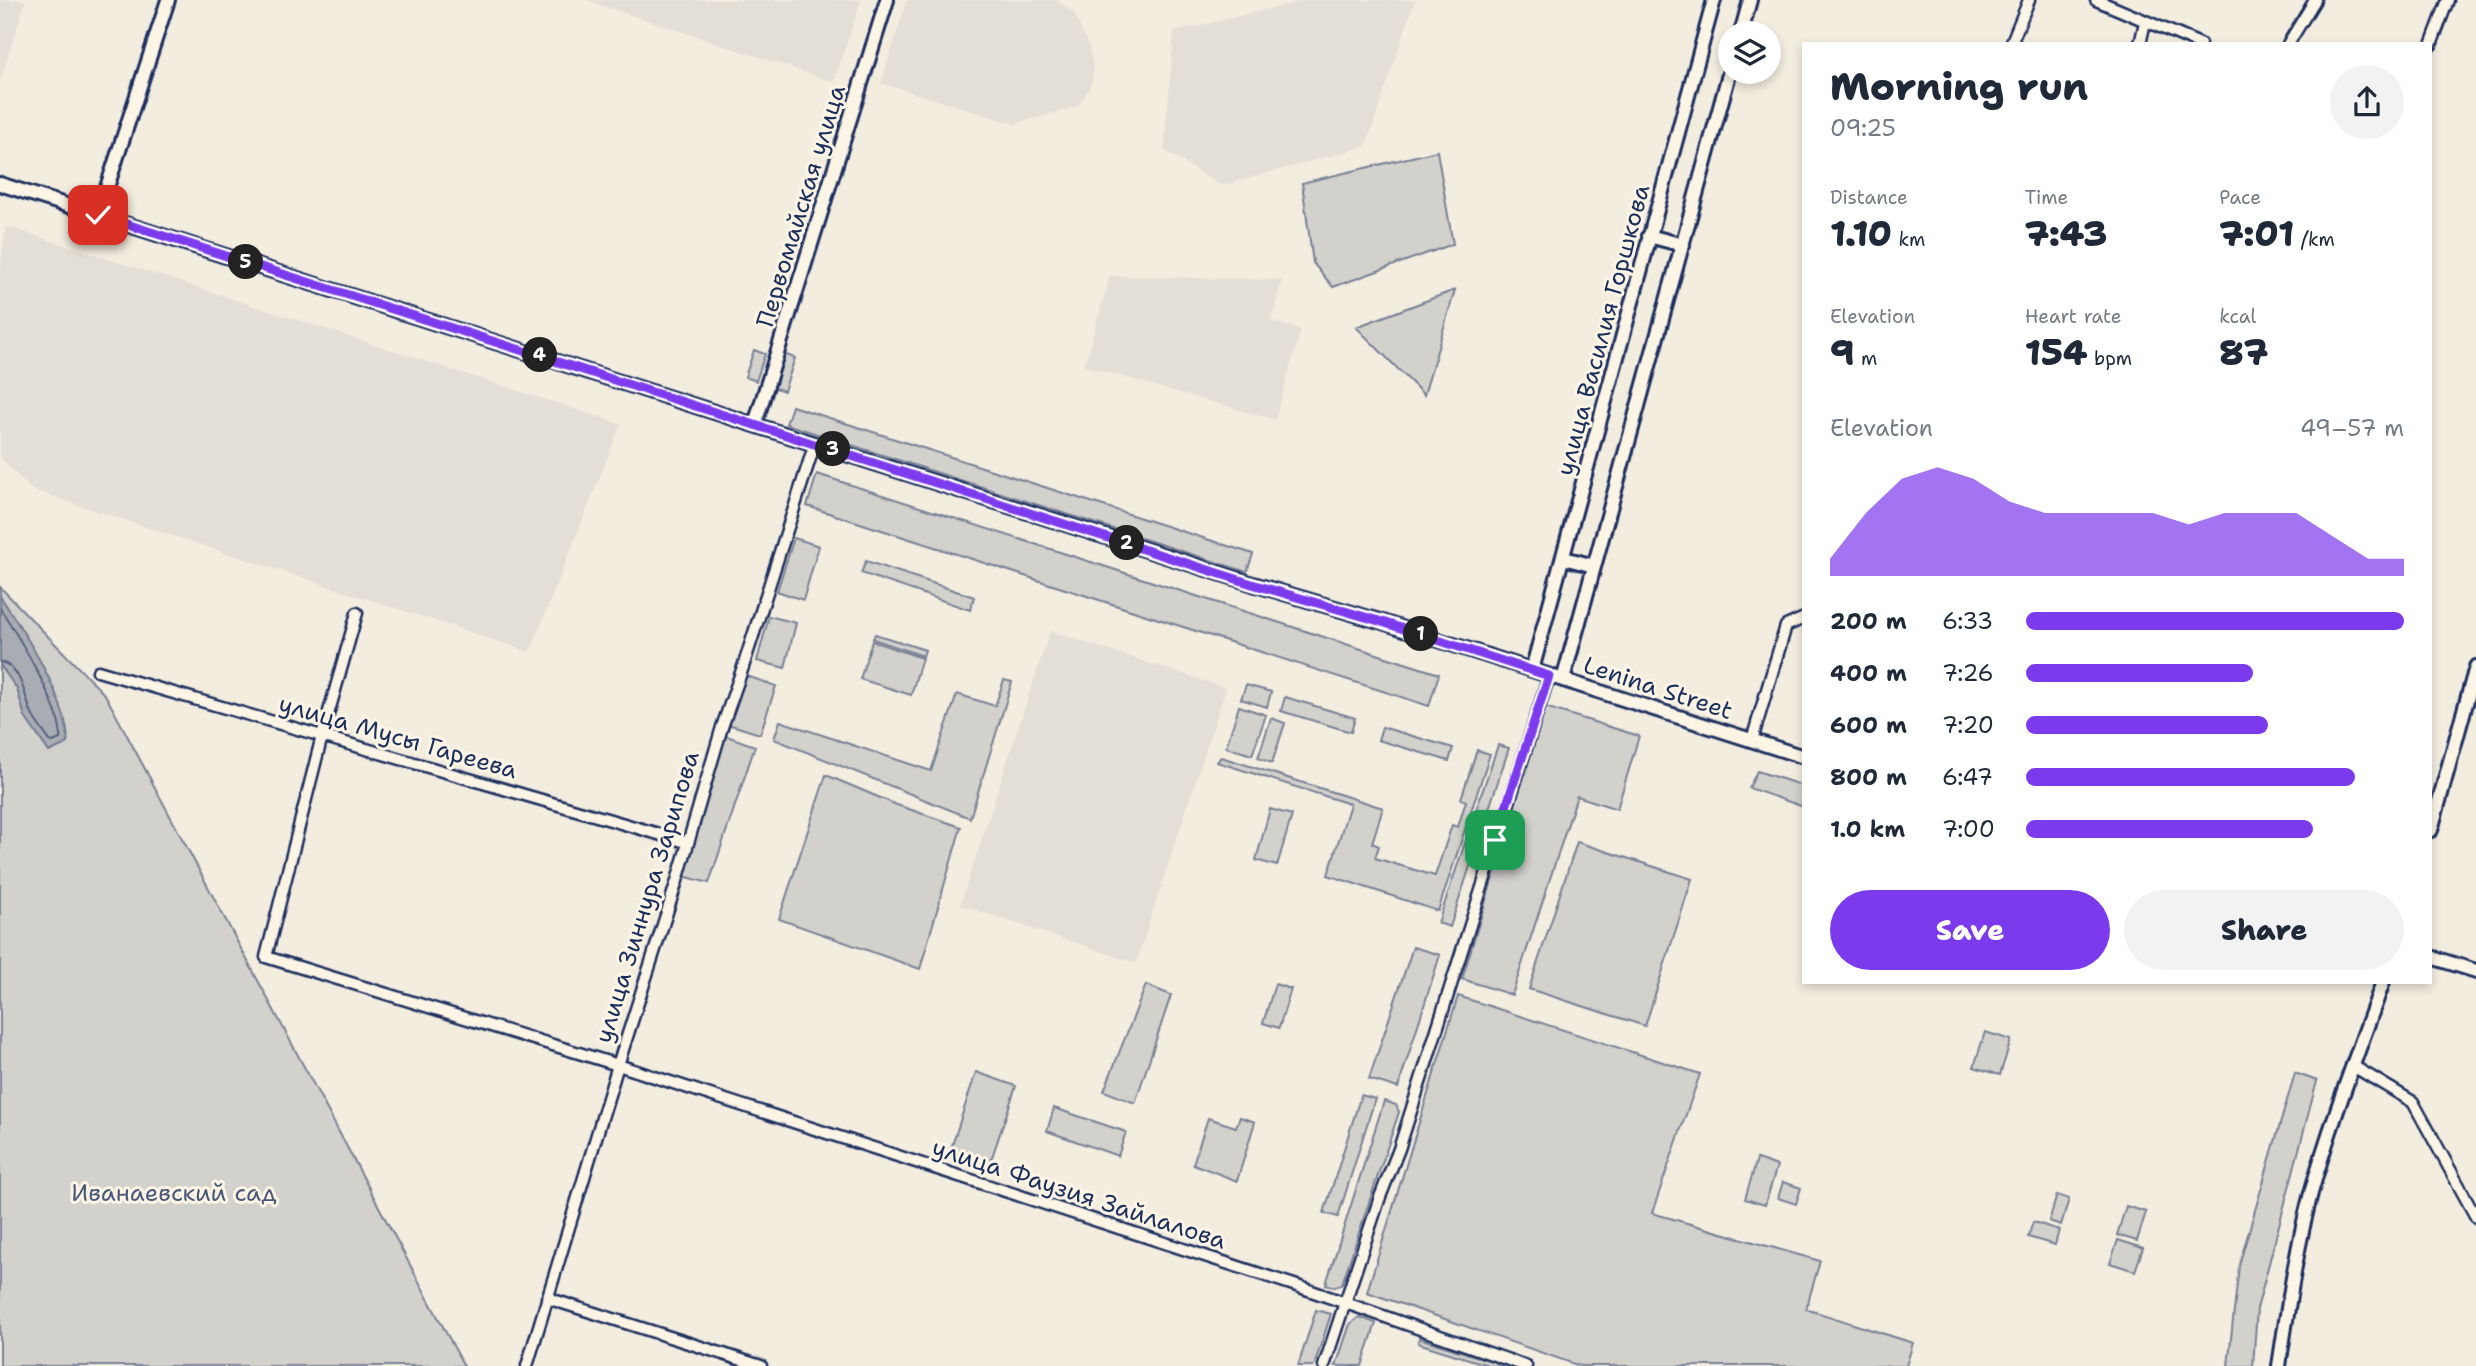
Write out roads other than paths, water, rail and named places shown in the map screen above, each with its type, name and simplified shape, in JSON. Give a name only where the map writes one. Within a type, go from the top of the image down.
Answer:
[{"type":"main road","points":[[98,215],[168,0]]},
{"type":"main road","name":"Первомайская улица","points":[[755,424],[887,0]]},
{"type":"main road","name":"улица Василия Горшкова","points":[[1532,670],[1714,0]]},
{"type":"main road","points":[[1744,21],[1750,0]]},
{"type":"main road","points":[[1563,680],[1726,84]]},
{"type":"main road","name":"Lenina Street","points":[[0,184],[1252,584],[1379,621],[1802,756]]},
{"type":"main road","points":[[1649,236],[1683,245]]},
{"type":"main road","points":[[1564,558],[1594,566]]},
{"type":"main road","points":[[2432,826],[2476,667]]},
{"type":"main road","points":[[2432,957],[2476,971]]},
{"type":"main road","points":[[2280,1366],[2299,1245],[2311,1195],[2326,1142],[2382,984]]},
{"type":"street","points":[[2012,42],[2029,0]]},
{"type":"street","points":[[2096,0],[2195,42]]},
{"type":"street","points":[[2289,42],[2315,0]]},
{"type":"street","points":[[2432,42],[2448,0]]},
{"type":"street","points":[[2140,42],[2145,22]]},
{"type":"street","name":"улица Зиннура Зарипова","points":[[527,1366],[677,881],[686,842],[815,443]]},
{"type":"street","points":[[322,736],[356,613]]},
{"type":"street","points":[[1752,740],[1786,626],[1802,619]]},
{"type":"street","name":"улица Мусы Гареева","points":[[98,671],[686,842]]},
{"type":"street","points":[[1324,1366],[1380,1197],[1399,1149],[1549,676]]},
{"type":"street","name":"улица Фаузия Зайлалова","points":[[322,736],[265,957],[618,1065],[1300,1287],[1526,1366]]},
{"type":"street","points":[[2353,1066],[2413,1102],[2476,1217]]},
{"type":"street","points":[[547,1298],[731,1362],[761,1366]]},
{"type":"water","points":[[0,596],[43,666],[61,707],[68,743],[49,752],[25,717],[17,689],[0,665]]},
{"type":"park label","name":"Иванаевский сад","points":[[174,1193]]}]
